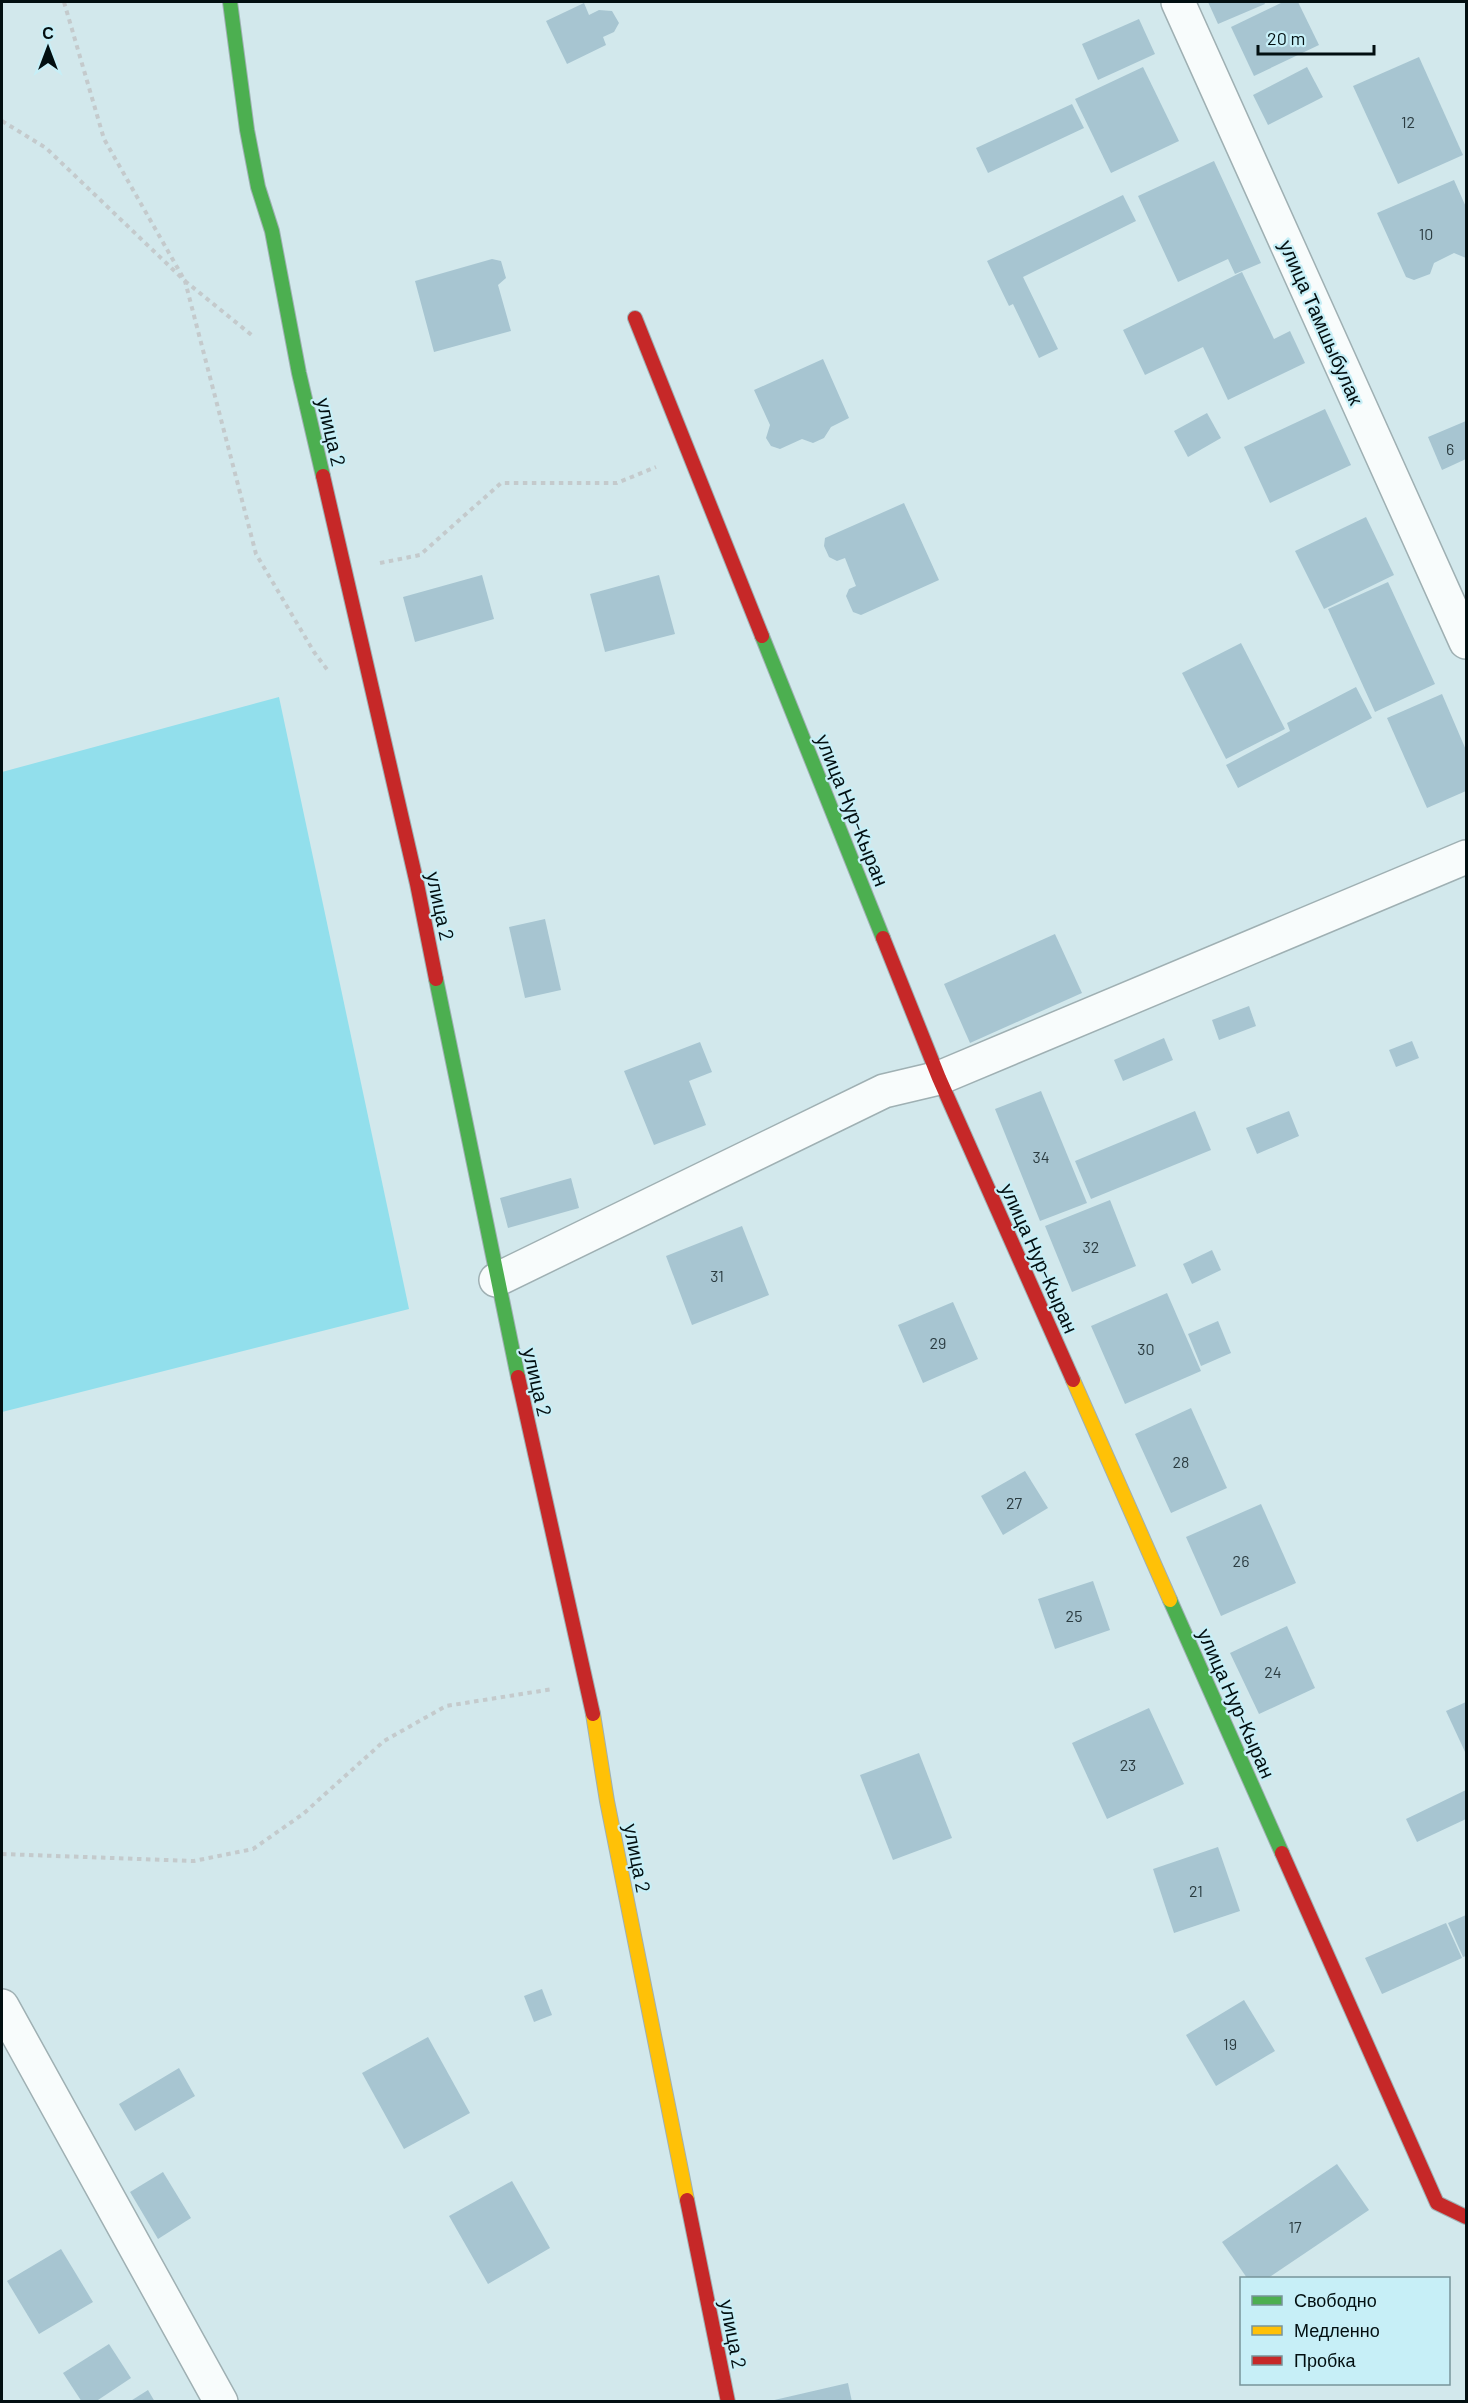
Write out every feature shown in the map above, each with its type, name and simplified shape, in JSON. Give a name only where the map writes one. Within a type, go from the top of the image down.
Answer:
[{"type":"street","name":"улица 2","points":[[230,2],[247,130],[258,187],[272,231],[299,373],[417,884],[496,1280],[588,1683],[607,1801],[728,2402]]},
{"type":"street","name":"улица Тамшыбулак","points":[[1178,2],[1467,642]]},
{"type":"street","name":"улица Нур-Кыран","points":[[635,318],[939,1078],[1437,2203],[1467,2217]]},
{"type":"street","points":[[496,1280],[884,1091],[939,1078],[1467,857]]},
{"type":"street","points":[[2,2006],[221,2402]]},
{"type":"path","points":[[64,2],[104,139],[185,281],[256,554],[314,652],[335,680]]},
{"type":"path","points":[[2,121],[46,148],[185,281],[255,338]]},
{"type":"path","points":[[344,570],[420,555],[501,483],[617,483],[689,453]]},
{"type":"path","points":[[2,1854],[194,1861],[253,1849],[303,1814],[384,1741],[446,1706],[588,1683]]},
{"type":"shaded area","points":[[279,697],[409,1309],[2,1412],[2,772]]},
{"type":"building","points":[[1208,2],[1264,2],[1265,4],[1218,24]]},
{"type":"building","points":[[1283,2],[1298,2],[1319,45],[1254,76],[1231,27]]},
{"type":"building","points":[[584,3],[589,15],[599,10],[612,11],[619,23],[614,32],[603,37],[606,45],[567,64],[546,21]]},
{"type":"building","points":[[1139,19],[1155,54],[1098,80],[1082,44]]},
{"type":"building","points":[[1419,57],[1463,155],[1398,184],[1353,86]]},
{"type":"building","points":[[1143,67],[1179,141],[1111,173],[1075,99]]},
{"type":"building","points":[[1307,67],[1323,97],[1268,125],[1253,95]]},
{"type":"building","points":[[1072,104],[1084,128],[988,173],[976,148]]},
{"type":"building","points":[[1214,161],[1261,263],[1235,274],[1228,259],[1178,282],[1138,196]]},
{"type":"building","points":[[1454,180],[1466,207],[1466,258],[1454,253],[1434,263],[1430,274],[1414,280],[1406,277],[1377,213]]},
{"type":"building","points":[[1123,195],[1136,221],[1023,277],[1058,349],[1039,358],[1013,304],[1009,306],[987,261]]},
{"type":"building","points":[[492,259],[501,261],[506,278],[498,285],[511,331],[434,352],[415,281]]},
{"type":"building","points":[[1242,272],[1274,339],[1290,331],[1305,363],[1228,400],[1203,347],[1145,375],[1123,330]]},
{"type":"building","points":[[823,359],[849,418],[831,427],[824,438],[813,443],[802,439],[780,449],[771,446],[766,438],[770,425],[754,390]]},
{"type":"building","points":[[1325,409],[1351,465],[1270,503],[1244,447]]},
{"type":"building","points":[[1207,413],[1221,438],[1188,457],[1174,431]]},
{"type":"building","points":[[1466,421],[1466,459],[1442,470],[1428,437]]},
{"type":"building","points":[[904,503],[939,580],[861,615],[853,612],[846,596],[849,589],[856,586],[845,558],[837,561],[829,557],[824,546],[825,538]]},
{"type":"building","points":[[1366,517],[1394,575],[1324,609],[1295,551]]},
{"type":"building","points":[[482,575],[494,619],[415,642],[403,597]]},
{"type":"building","points":[[659,575],[675,634],[605,652],[590,594]]},
{"type":"building","points":[[1388,582],[1435,684],[1375,712],[1328,609]]},
{"type":"building","points":[[1241,643],[1285,729],[1226,759],[1182,673]]},
{"type":"building","points":[[1356,687],[1372,718],[1238,788],[1226,765],[1290,731],[1287,723]]},
{"type":"building","points":[[1442,694],[1466,750],[1466,791],[1427,808],[1387,718]]},
{"type":"building","points":[[545,919],[561,990],[525,998],[509,927]]},
{"type":"building","points":[[1055,934],[1082,993],[970,1043],[944,984]]},
{"type":"building","points":[[1249,1006],[1256,1026],[1219,1040],[1212,1020]]},
{"type":"building","points":[[1164,1038],[1173,1060],[1123,1081],[1114,1060]]},
{"type":"building","points":[[1412,1041],[1419,1058],[1396,1067],[1389,1050]]},
{"type":"building","points":[[700,1042],[712,1072],[689,1081],[706,1125],[654,1145],[624,1071]]},
{"type":"building","points":[[1041,1091],[1087,1203],[1040,1221],[995,1109]]},
{"type":"building","points":[[1195,1111],[1211,1150],[1091,1199],[1075,1161]]},
{"type":"building","points":[[1289,1111],[1299,1136],[1257,1154],[1246,1128]]},
{"type":"building","points":[[571,1178],[579,1208],[508,1228],[500,1198]]},
{"type":"building","points":[[1110,1200],[1136,1266],[1072,1292],[1045,1226]]},
{"type":"building","points":[[742,1226],[769,1295],[692,1325],[666,1256]]},
{"type":"building","points":[[1212,1250],[1221,1270],[1192,1284],[1183,1264]]},
{"type":"building","points":[[1167,1293],[1201,1371],[1125,1404],[1091,1326]]},
{"type":"building","points":[[953,1302],[978,1359],[923,1383],[898,1325]]},
{"type":"building","points":[[1218,1321],[1231,1353],[1201,1366],[1188,1334]]},
{"type":"building","points":[[1191,1408],[1227,1488],[1171,1513],[1135,1434]]},
{"type":"building","points":[[1025,1471],[1048,1508],[1003,1535],[981,1496]]},
{"type":"building","points":[[1261,1504],[1296,1583],[1221,1616],[1186,1537]]},
{"type":"building","points":[[1093,1581],[1110,1630],[1055,1649],[1038,1599]]},
{"type":"building","points":[[1287,1626],[1315,1688],[1259,1714],[1230,1653]]},
{"type":"building","points":[[1466,1702],[1466,1754],[1446,1711]]},
{"type":"building","points":[[1149,1708],[1184,1784],[1107,1819],[1072,1743]]},
{"type":"building","points":[[919,1753],[952,1838],[893,1860],[860,1775]]},
{"type":"building","points":[[1466,1790],[1466,1819],[1417,1842],[1406,1819]]},
{"type":"building","points":[[1218,1847],[1240,1911],[1174,1933],[1153,1869]]},
{"type":"building","points":[[1466,1915],[1466,1956],[1463,1957],[1448,1923]]},
{"type":"building","points":[[1446,1923],[1462,1958],[1382,1994],[1365,1958]]},
{"type":"building","points":[[542,1989],[552,2015],[534,2022],[524,1996]]},
{"type":"building","points":[[1244,2000],[1275,2051],[1216,2086],[1186,2035]]},
{"type":"building","points":[[428,2037],[470,2113],[404,2149],[362,2073]]},
{"type":"building","points":[[179,2068],[195,2096],[135,2131],[119,2104]]},
{"type":"building","points":[[1337,2164],[1369,2210],[1269,2277],[1246,2277],[1222,2242]]},
{"type":"building","points":[[163,2172],[191,2218],[158,2239],[130,2192]]},
{"type":"building","points":[[512,2181],[550,2248],[488,2284],[449,2216]]},
{"type":"building","points":[[61,2249],[93,2302],[39,2334],[7,2281]]},
{"type":"building","points":[[109,2344],[131,2378],[95,2402],[82,2402],[63,2373]]},
{"type":"building","points":[[848,2383],[852,2402],[770,2402],[770,2401]]},
{"type":"building","points":[[148,2390],[155,2402],[129,2402]]},
{"type":"traffic: fast","points":[[230,2],[247,130],[258,187],[272,231],[299,373],[323,476]]},
{"type":"traffic: fast","points":[[762,636],[883,938]]},
{"type":"traffic: fast","points":[[436,979],[518,1377]]},
{"type":"traffic: fast","points":[[1170,1600],[1282,1853]]},
{"type":"traffic: slow","points":[[1073,1380],[1170,1600]]},
{"type":"traffic: slow","points":[[593,1714],[607,1801],[687,2200]]},
{"type":"traffic: jam","points":[[635,318],[762,636]]},
{"type":"traffic: jam","points":[[323,476],[417,884],[436,979]]},
{"type":"traffic: jam","points":[[883,938],[939,1078],[1073,1380]]},
{"type":"traffic: jam","points":[[518,1377],[593,1714]]},
{"type":"traffic: jam","points":[[1282,1853],[1437,2203],[1466,2217]]},
{"type":"traffic: jam","points":[[687,2200],[728,2402]]}]
